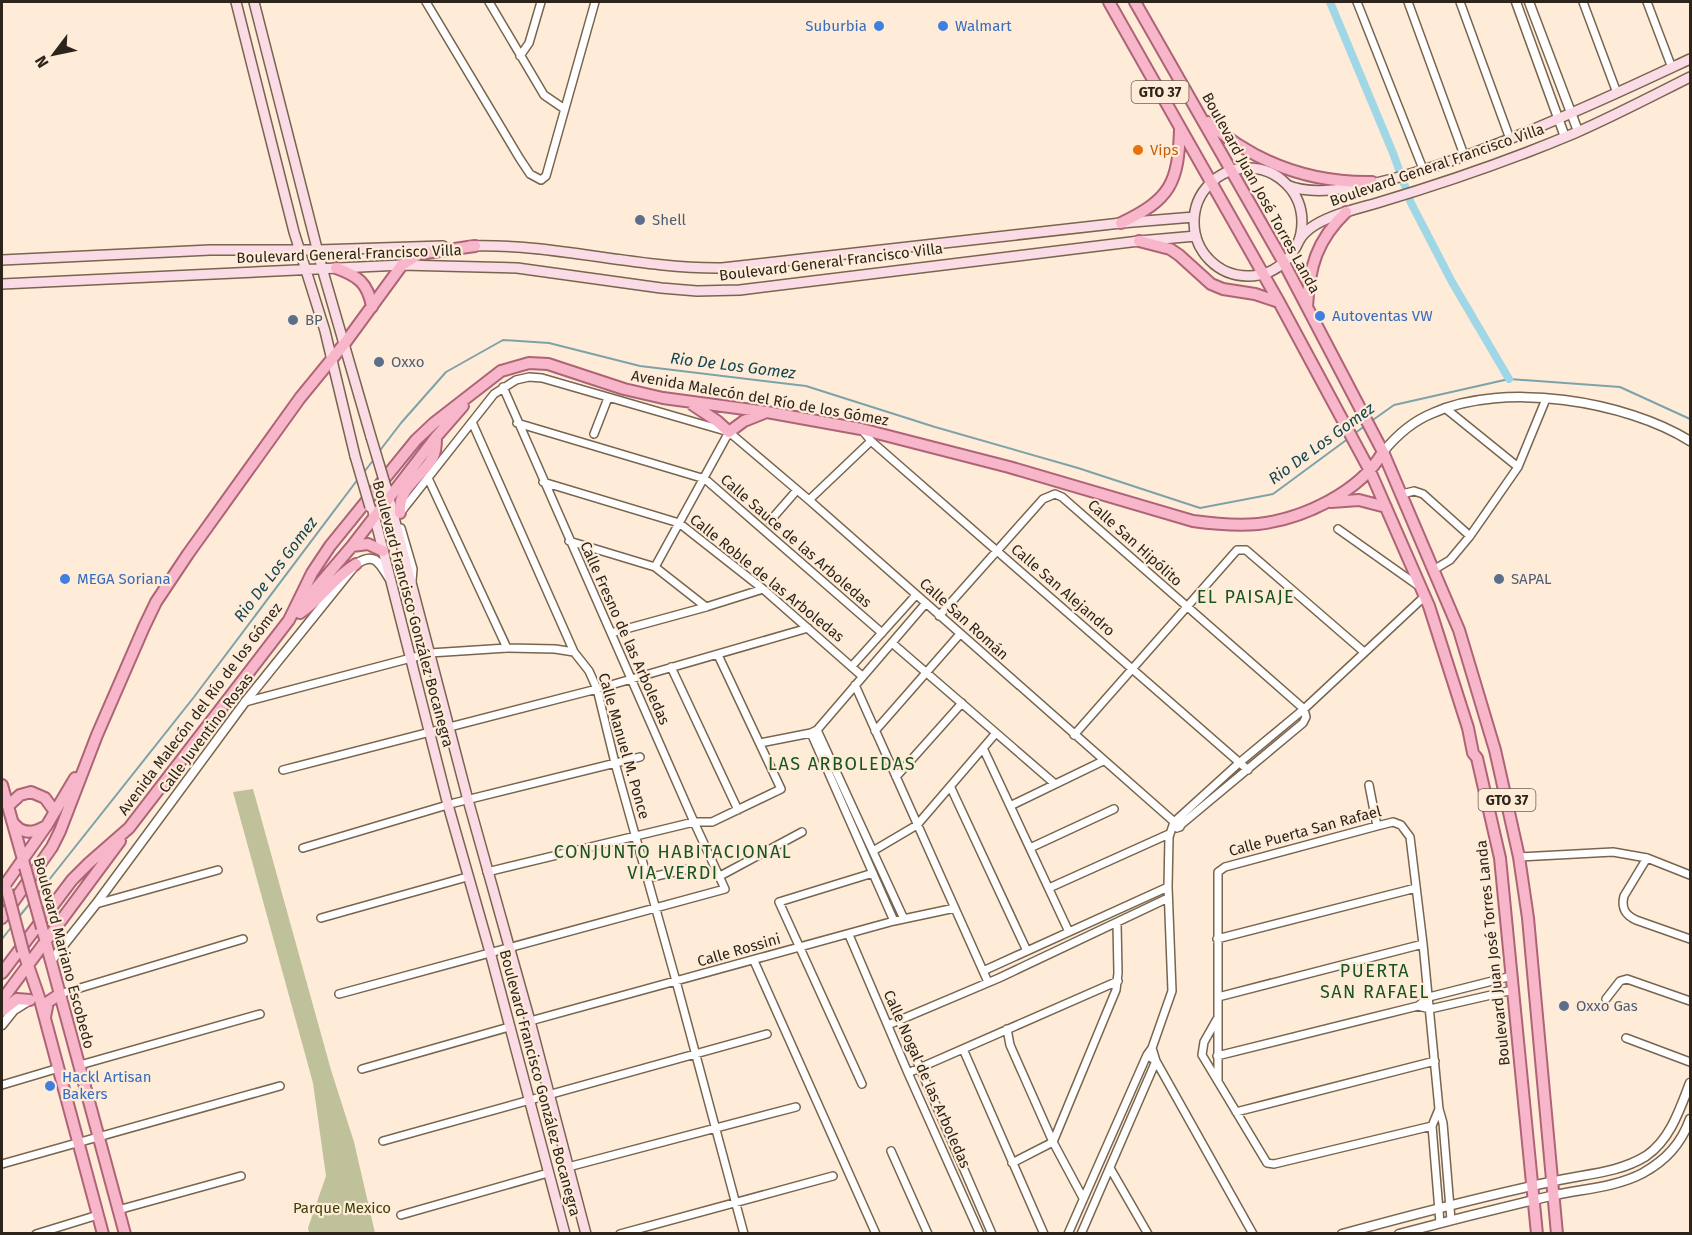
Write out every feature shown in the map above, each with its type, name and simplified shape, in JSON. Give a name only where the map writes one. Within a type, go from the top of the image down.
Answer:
[{"type":"main road","name":"Boulevard Francisco González Bocanegra","points":[[236,2],[294,232],[333,360],[355,456],[384,551],[429,734],[565,1233]]},
{"type":"main road","name":"Boulevard Francisco González Bocanegra","points":[[254,2],[322,268],[387,493],[586,1233]]},
{"type":"main road","name":"Boulevard Juan José Torres Landa","points":[[1109,2],[1212,182],[1361,453],[1423,592],[1439,634],[1490,808],[1500,858],[1537,1233]]},
{"type":"main road","name":"Boulevard Juan José Torres Landa","points":[[1136,2],[1284,263],[1383,452],[1460,630],[1495,750],[1519,857],[1528,918],[1557,1233]]},
{"type":"main road","name":"Boulevard General Francisco Villa","points":[[1287,185],[1307,190],[1326,191],[1419,170],[1558,120],[1690,59]]},
{"type":"main road","name":"Boulevard General Francisco Villa","points":[[1284,263],[1301,235],[1328,219],[1422,190],[1565,137],[1690,77]]},
{"type":"main road","points":[[1199,114],[1232,142],[1278,166],[1328,180],[1378,181]]},
{"type":"main road","points":[[1121,223],[1152,206],[1170,186],[1178,166],[1180,129]]},
{"type":"main road","points":[[1284,263],[1263,274],[1251,276],[1238,275],[1219,268],[1205,254],[1196,236],[1194,217],[1202,195],[1212,182],[1232,171],[1246,168],[1261,170],[1275,176],[1287,185],[1297,200],[1302,217],[1298,243]]},
{"type":"main road","points":[[1307,307],[1309,280],[1318,250],[1326,234],[1346,212]]},
{"type":"main road","name":"Boulevard General Francisco Villa","points":[[2,260],[210,250],[515,246],[675,267],[722,268],[1121,223],[1194,217]]},
{"type":"main road","points":[[279,250],[294,232]]},
{"type":"main road","name":"Boulevard General Francisco Villa","points":[[2,284],[272,273],[306,268],[402,265],[517,268],[662,288],[740,290],[1139,240],[1196,236]]},
{"type":"main road","points":[[1139,240],[1170,249],[1211,284],[1279,302]]},
{"type":"main road","points":[[2,918],[52,847],[60,831],[97,735],[144,627],[171,579],[300,398],[333,360],[402,265],[419,254],[475,246]]},
{"type":"main road","points":[[336,267],[361,281],[369,291],[372,307]]},
{"type":"main road","name":"Avenida Malecón del Río de los Gómez","points":[[2,973],[72,880],[89,862],[129,828],[290,620],[320,561],[388,474],[425,430],[501,370],[512,366],[529,363],[548,364],[624,389],[690,403],[767,412],[861,429],[1009,467],[1193,521],[1230,525],[1260,524],[1324,503]]},
{"type":"main road","points":[[290,620],[352,546],[387,493],[481,385]]},
{"type":"main road","points":[[690,403],[729,432],[744,421],[767,412]]},
{"type":"main road","points":[[400,513],[400,501],[405,489],[434,456],[436,437]]},
{"type":"main road","points":[[1324,503],[1350,488],[1370,471],[1383,452]]},
{"type":"main road","points":[[1324,503],[1359,500],[1386,507]]},
{"type":"main road","points":[[352,546],[368,543],[384,551]]},
{"type":"main road","points":[[290,620],[312,605],[356,564]]},
{"type":"main road","points":[[4,888],[24,863],[55,812],[97,735]]},
{"type":"main road","name":"Boulevard Mariano Escobedo","points":[[2,785],[125,1233]]},
{"type":"main road","points":[[8,806],[20,795],[31,792],[45,798],[55,812]]},
{"type":"main road","points":[[11,819],[16,827],[27,832],[47,825]]},
{"type":"main road","points":[[2,1000],[27,963],[46,941],[129,828]]},
{"type":"main road","points":[[2,871],[4,888],[27,963],[35,1000],[45,1018],[103,1233]]},
{"type":"main road","points":[[45,1018],[48,1002],[60,994]]},
{"type":"main road","points":[[2,1011],[17,999],[35,1000]]},
{"type":"main road","points":[[53,1048],[73,1043]]},
{"type":"street","points":[[426,2],[520,159],[530,174],[541,180],[546,176],[595,2]]},
{"type":"street","points":[[489,2],[544,95],[564,108]]},
{"type":"street","points":[[520,56],[529,43],[541,2]]},
{"type":"street","points":[[1357,2],[1419,170]]},
{"type":"street","points":[[1408,2],[1464,155]]},
{"type":"street","points":[[1460,2],[1510,139]]},
{"type":"street","points":[[1516,2],[1565,137]]},
{"type":"street","points":[[1529,2],[1578,131]]},
{"type":"street","points":[[1583,2],[1617,93]]},
{"type":"street","points":[[1647,2],[1672,68]]},
{"type":"street","points":[[400,513],[494,394],[516,380],[529,377],[542,378],[729,432],[655,567]]},
{"type":"street","name":"Calle Fresno de las Arboledas","points":[[502,387],[725,889],[655,907]]},
{"type":"street","points":[[594,434],[608,398]]},
{"type":"street","points":[[1383,452],[1395,437],[1431,413],[1492,398],[1546,399],[1596,405],[1655,423],[1690,441]]},
{"type":"street","points":[[1435,569],[1450,560],[1470,537],[1518,467],[1546,399]]},
{"type":"street","points":[[1445,408],[1518,467]]},
{"type":"street","name":"Calle Manuel M. Ponce","points":[[472,422],[574,652],[589,671],[597,689],[615,763],[744,1233]]},
{"type":"street","name":"Calle Sauce de las Arboledas","points":[[517,423],[705,479],[882,633]]},
{"type":"street","name":"Calle San Alejandro","points":[[861,429],[871,441],[1248,770]]},
{"type":"street","name":"Calle San Román","points":[[729,432],[1177,824]]},
{"type":"street","points":[[809,500],[871,441]]},
{"type":"street","points":[[428,478],[507,648]]},
{"type":"street","name":"Calle Roble de las Arboledas","points":[[543,482],[679,523],[763,589],[862,676]]},
{"type":"street","points":[[770,521],[797,490]]},
{"type":"street","points":[[1402,494],[1414,491],[1423,494],[1470,537]]},
{"type":"street","name":"Calle San Hipólito","points":[[997,550],[1043,499],[1055,494],[1062,497],[1304,709]]},
{"type":"street","name":"Boulevard Francisco González Bocanegra","points":[[400,513],[399,520],[413,569],[414,576],[411,583]]},
{"type":"street","points":[[1049,888],[1170,832],[1239,763],[1304,709],[1423,592],[1338,529]]},
{"type":"street","points":[[569,541],[655,567],[706,608]]},
{"type":"street","points":[[1074,735],[1241,548],[1364,652]]},
{"type":"street","points":[[939,616],[997,550]]},
{"type":"street","points":[[356,564],[368,558],[375,559],[380,563],[392,584]]},
{"type":"street","name":"Calle Juventino Rosas","points":[[51,961],[96,904],[245,702],[356,564]]},
{"type":"street","points":[[611,633],[706,608],[763,589]]},
{"type":"street","points":[[852,666],[916,595]]},
{"type":"street","points":[[760,743],[814,732],[926,603]]},
{"type":"street","points":[[283,770],[632,680],[808,628]]},
{"type":"street","points":[[875,731],[960,634]]},
{"type":"street","points":[[892,643],[1054,784]]},
{"type":"street","points":[[245,702],[430,653],[507,648],[555,649],[574,652]]},
{"type":"street","points":[[488,872],[694,822],[706,824],[781,789],[718,655]]},
{"type":"street","points":[[671,667],[738,810]]},
{"type":"street","points":[[855,685],[988,982]]},
{"type":"street","points":[[896,777],[962,704]]},
{"type":"street","points":[[1177,824],[1248,770],[1303,723],[1306,717],[1304,709]]},
{"type":"street","points":[[814,732],[904,919]]},
{"type":"street","points":[[814,732],[894,921]]},
{"type":"street","points":[[873,851],[917,825],[996,733]]},
{"type":"street","points":[[983,748],[1070,932]]},
{"type":"street","points":[[303,848],[448,805],[640,757]]},
{"type":"street","points":[[1010,806],[1103,761]]},
{"type":"street","points":[[1369,785],[1377,826]]},
{"type":"street","points":[[951,788],[1027,951]]},
{"type":"street","points":[[1030,848],[1114,809]]},
{"type":"street","name":"Calle Puerta San Rafael","points":[[1218,1081],[1216,876],[1220,870],[1393,822],[1401,825],[1410,837],[1429,997],[1439,1110],[1443,1123],[1451,1220]]},
{"type":"street","points":[[720,876],[802,832]]},
{"type":"street","points":[[1068,1233],[1152,1048],[1172,991],[1167,887],[1170,832]]},
{"type":"street","points":[[1519,857],[1613,852],[1647,858],[1690,874]]},
{"type":"street","points":[[1647,858],[1624,896],[1624,911],[1636,920],[1690,939]]},
{"type":"street","points":[[647,878],[688,869]]},
{"type":"street","points":[[96,904],[218,870]]},
{"type":"street","points":[[862,1084],[779,902],[873,873]]},
{"type":"street","points":[[321,918],[467,877]]},
{"type":"street","points":[[983,971],[1167,887]]},
{"type":"street","points":[[1217,939],[1416,888]]},
{"type":"street","points":[[888,1024],[988,982],[1168,898]]},
{"type":"street","points":[[339,994],[655,907]]},
{"type":"street","name":"Calle Rossini","points":[[530,1021],[894,921],[955,908]]},
{"type":"street","points":[[1012,1163],[1053,1142],[1118,981],[1117,923]]},
{"type":"street","name":"Calle Nogal de las Arboledas","points":[[849,934],[980,1233]]},
{"type":"street","points":[[60,994],[243,939]]},
{"type":"street","points":[[1218,997],[1423,944]]},
{"type":"street","points":[[754,961],[876,1233]]},
{"type":"street","points":[[1217,1056],[1418,1006],[1429,997],[1512,976]]},
{"type":"street","points":[[1606,999],[1624,979],[1690,1001]]},
{"type":"street","points":[[908,1072],[1118,981]]},
{"type":"street","points":[[1418,1006],[1430,1009],[1513,990]]},
{"type":"street","points":[[2,1025],[14,1010],[35,1000]]},
{"type":"street","points":[[80,1065],[260,1014]]},
{"type":"street","name":"Calle Puerta San Rafael","points":[[1219,1017],[1202,1048],[1205,1063],[1267,1163],[1274,1164],[1432,1126]]},
{"type":"street","name":"Calle Nogal de las Arboledas","points":[[899,1020],[992,1233]]},
{"type":"street","points":[[362,1068],[510,1027]]},
{"type":"street","points":[[1007,1029],[1010,1045],[1053,1142],[1083,1198]]},
{"type":"street","points":[[383,1141],[767,1034]]},
{"type":"street","points":[[1626,1038],[1690,1062]]},
{"type":"street","points":[[1152,1048],[1156,1061],[1254,1233]]},
{"type":"street","points":[[963,1049],[1044,1233]]},
{"type":"street","points":[[1147,1055],[1156,1061]]},
{"type":"street","points":[[1081,1233],[1156,1061]]},
{"type":"street","points":[[1236,1112],[1435,1061]]},
{"type":"street","points":[[2,1085],[58,1068]]},
{"type":"street","points":[[1341,1233],[1450,1204],[1613,1170],[1631,1164],[1647,1155],[1661,1142],[1672,1126],[1690,1083]]},
{"type":"street","points":[[2,1164],[280,1086]]},
{"type":"street","points":[[568,1167],[716,1130],[796,1107]]},
{"type":"street","name":"Calle Puerta San Rafael","points":[[1439,1110],[1432,1126],[1440,1223]]},
{"type":"street","points":[[1399,1233],[1624,1181],[1657,1164],[1673,1150],[1684,1135],[1690,1119]]},
{"type":"street","points":[[891,1151],[928,1233]]},
{"type":"street","points":[[1110,1168],[1148,1233]]},
{"type":"street","points":[[401,1215],[548,1173]]},
{"type":"street","points":[[1436,1176],[1447,1174]]},
{"type":"street","points":[[118,1209],[241,1176]]},
{"type":"street","points":[[620,1233],[833,1176]]},
{"type":"street","points":[[36,1233],[98,1215]]},
{"type":"green space","name":"Parque Mexico","points":[[253,789],[331,1070],[354,1142],[375,1233],[309,1233],[308,1228],[326,1176],[313,1083],[233,792]]},
{"type":"waterway","points":[[1330,2],[1393,153],[1411,203],[1452,282],[1509,379]]},
{"type":"waterway","name":"Rio De Los Gomez","points":[[378,453],[446,372],[503,340],[549,343],[640,366],[806,386],[935,427],[1078,468],[1200,508],[1273,494],[1349,438]]},
{"type":"waterway","name":"Rio De Los Gomez","points":[[1370,422],[1394,405],[1509,379],[1620,387],[1690,419]]},
{"type":"waterway","name":"Rio De Los Gomez","points":[[1354,434],[1366,425]]},
{"type":"waterway","name":"Rio De Los Gomez","points":[[364,472],[375,458]]},
{"type":"waterway","name":"Rio De Los Gomez","points":[[37,895],[194,697],[358,479]]},
{"type":"waterway","name":"Rio De Los Gomez","points":[[18,918],[31,902]]},
{"type":"waterway","name":"Rio De Los Gomez","points":[[2,939],[13,925]]},
{"type":"place","name":"Suburbia","points":[[879,26]]},
{"type":"place","name":"Walmart","points":[[943,26]]},
{"type":"place","name":"Vips","points":[[1138,150]]},
{"type":"place","name":"Shell","points":[[640,220]]},
{"type":"place","name":"Autoventas VW","points":[[1320,316]]},
{"type":"place","name":"BP","points":[[293,320]]},
{"type":"place","name":"Oxxo","points":[[379,362]]},
{"type":"place","name":"MEGA Soriana","points":[[65,579]]},
{"type":"place","name":"SAPAL","points":[[1499,579]]},
{"type":"place","name":"Oxxo Gas","points":[[1564,1006]]},
{"type":"place","name":"Hackl Artisan Bakers","points":[[50,1086]]},
{"type":"district","name":"EL PAISAJE","points":[[1246,597]]},
{"type":"district","name":"LAS ARBOLEDAS","points":[[842,764]]},
{"type":"district","name":"CONJUNTO HABITACIONAL VIA VERDI","points":[[673,862]]},
{"type":"district","name":"PUERTA SAN RAFAEL","points":[[1375,981]]}]
